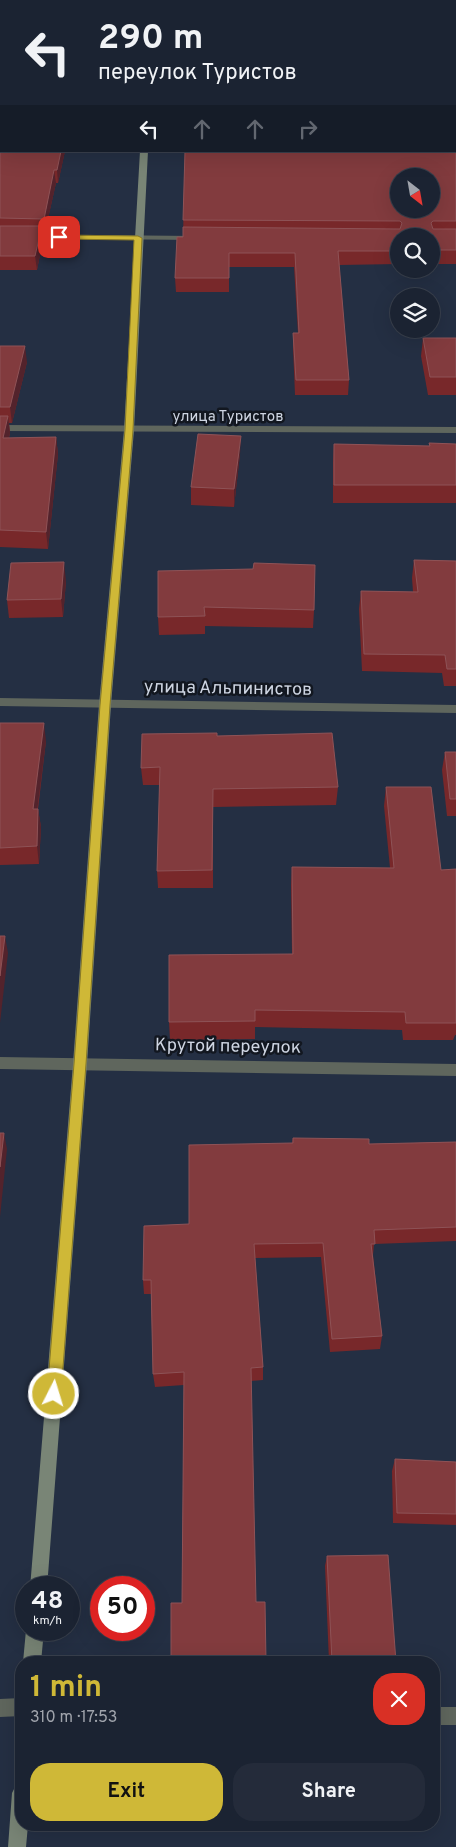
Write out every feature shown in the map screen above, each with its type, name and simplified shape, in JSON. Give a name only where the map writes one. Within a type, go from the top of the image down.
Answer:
[{"type":"main road","points":[[39,1576],[80,1064],[105,705],[129,430],[144,152]]},
{"type":"main road","points":[[33,1656],[34,1641]]},
{"type":"main road","points":[[17,1847],[18,1831]]},
{"type":"street","points":[[0,236],[206,238]]},
{"type":"street","name":"улица Туристов","points":[[0,428],[456,430]]},
{"type":"street","name":"улица Альпинистов","points":[[0,702],[456,709]]},
{"type":"street","name":"Крутой переулок","points":[[0,1063],[456,1070]]},
{"type":"street","points":[[0,1708],[15,1707]]},
{"type":"street","points":[[440,1716],[456,1716]]},
{"type":"building","points":[[0,152],[61,152],[57,170],[54,170],[44,219],[0,218]]},
{"type":"building","points":[[185,152],[456,152],[456,221],[433,221],[431,223],[433,228],[400,228],[402,223],[400,221],[183,220]]},
{"type":"building","points":[[0,226],[42,226],[35,256],[0,256]]},
{"type":"building","points":[[183,227],[390,229],[390,251],[338,251],[349,380],[296,380],[293,333],[299,333],[295,253],[229,253],[229,278],[175,278],[177,237],[183,237]]},
{"type":"building","points":[[440,229],[456,229],[456,250],[440,250]]},
{"type":"building","points":[[423,338],[456,338],[456,377],[430,377]]},
{"type":"building","points":[[0,346],[25,346],[10,407],[0,407]]},
{"type":"building","points":[[0,416],[8,416],[3,438],[56,437],[46,532],[0,530]]},
{"type":"building","points":[[198,434],[241,436],[234,489],[191,487]]},
{"type":"building","points":[[429,443],[456,444],[456,485],[334,485],[334,444],[430,446]]},
{"type":"building","points":[[414,560],[456,561],[456,669],[447,669],[445,655],[364,654],[361,591],[418,592]]},
{"type":"building","points":[[64,562],[61,599],[7,600],[11,563]]},
{"type":"building","points":[[254,563],[315,565],[314,610],[204,607],[205,616],[158,617],[158,571],[253,569]]},
{"type":"building","points":[[0,723],[44,723],[33,809],[38,809],[37,846],[0,848]]},
{"type":"building","points":[[217,733],[217,736],[332,733],[338,787],[213,789],[212,870],[157,871],[160,767],[141,768],[142,734]]},
{"type":"building","points":[[445,752],[456,752],[456,799],[450,799]]},
{"type":"building","points":[[386,787],[431,787],[441,870],[456,869],[456,1023],[406,1023],[405,1012],[255,1010],[255,1021],[169,1022],[169,955],[293,954],[292,867],[394,868]]},
{"type":"building","points":[[0,936],[5,936],[0,976]]},
{"type":"building","points":[[0,1133],[4,1133],[0,1167]]},
{"type":"building","points":[[293,1138],[369,1139],[369,1144],[456,1142],[456,1227],[374,1230],[375,1244],[371,1244],[382,1336],[332,1339],[323,1243],[254,1244],[263,1367],[251,1368],[256,1602],[265,1602],[266,1656],[171,1656],[171,1603],[182,1603],[184,1372],[153,1374],[151,1280],[143,1280],[144,1226],[189,1224],[189,1145],[293,1143]]},
{"type":"building","points":[[395,1459],[456,1462],[456,1514],[397,1513]]},
{"type":"building","points":[[388,1555],[396,1656],[332,1656],[327,1556]]},
{"type":"route","points":[[54,1394],[80,1064],[105,705],[129,430],[138,238],[59,237]]}]
